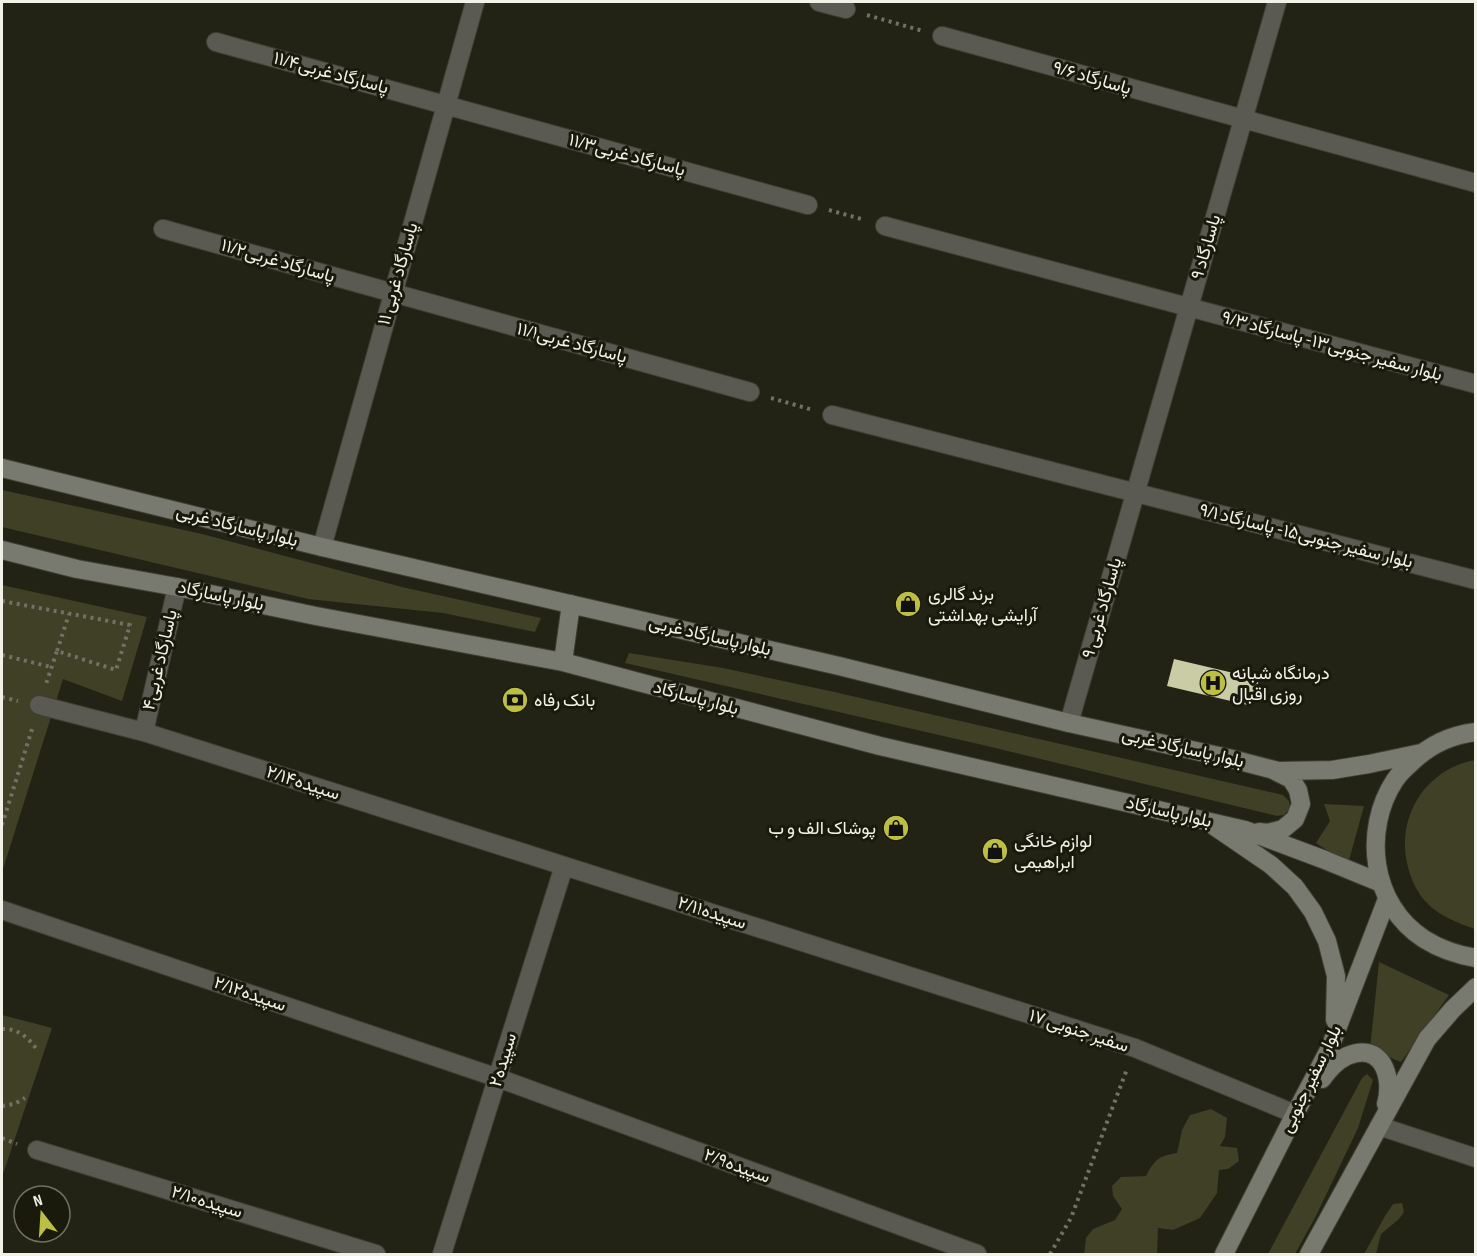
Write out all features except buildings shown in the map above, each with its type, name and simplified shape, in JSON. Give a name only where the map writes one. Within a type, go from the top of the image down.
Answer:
[{"type":"main road","name":"بلوار پاسارگاد غربی","points":[[2,468],[322,547],[839,666],[1069,723],[1278,771],[1332,770],[1421,753]]},
{"type":"main road","name":"بلوار پاسارگاد","points":[[2,550],[77,569],[562,662],[880,746],[1205,820],[1245,830],[1325,860],[1384,891]]},
{"type":"main road","points":[[562,662],[571,604]]},
{"type":"main road","points":[[1476,722],[1468,733],[1440,741],[1421,753],[1395,778],[1379,811],[1374,848],[1384,891],[1403,921],[1423,938],[1448,951],[1476,958]]},
{"type":"main road","points":[[1245,830],[1268,833],[1283,829],[1295,819],[1301,804],[1298,790],[1291,779],[1272,769]]},
{"type":"main road","points":[[1205,820],[1271,865],[1295,887],[1313,912],[1327,941],[1335,976],[1335,1034]]},
{"type":"main road","name":"بلوار سفیر جنوبی","points":[[1224,1254],[1331,1046],[1384,891]]},
{"type":"main road","points":[[1309,1254],[1428,1039],[1452,1009],[1476,987]]},
{"type":"main road","points":[[1295,1114],[1335,1063],[1358,1052],[1371,1054],[1383,1063],[1388,1074],[1387,1100],[1379,1126]]},
{"type":"street","name":"پاسارگاد غربی ۱۱","points":[[322,547],[475,2]]},
{"type":"street","points":[[819,2],[846,9]]},
{"type":"street","name":"پاسارگاد ۹","points":[[1136,493],[1277,2]]},
{"type":"street","name":"پاسارگاد ۹/۶","points":[[942,36],[1476,183]]},
{"type":"street","name":"پاسارگاد غربی۱۱/۴","points":[[216,42],[446,105]]},
{"type":"street","name":"پاسارگاد غربی۱۱/۳","points":[[446,105],[808,205]]},
{"type":"street","name":"بلوار سفیر جنوبی۱۳- پاسارگاد ۹/۳","points":[[885,226],[1476,384]]},
{"type":"street","name":"پاسارگاد غربی۱۱/۲","points":[[163,230],[393,293]]},
{"type":"street","name":"پاسارگاد غربی۱۱/۱","points":[[393,293],[750,392]]},
{"type":"street","name":"بلوار سفیر جنوبی۱۵- پاسارگاد ۹/۱","points":[[832,415],[1476,580]]},
{"type":"street","name":"پاسارگاد غربی ۹","points":[[1069,723],[1136,493]]},
{"type":"street","name":"پاسارگاد غربی۴","points":[[144,732],[177,587]]},
{"type":"street","name":"سپیده۲/۱۴","points":[[39,705],[144,732],[564,866]]},
{"type":"street","name":"سپیده۲/۱۱","points":[[564,866],[859,960]]},
{"type":"street","name":"سپیده۲","points":[[442,1254],[564,866]]},
{"type":"street","name":"سپیده۲/۱۲","points":[[2,910],[498,1078]]},
{"type":"street","name":"سفیر جنوبی ۱۷","points":[[859,960],[1135,1048],[1295,1114]]},
{"type":"street","name":"سپیده۲/۹","points":[[498,1078],[977,1254]]},
{"type":"street","points":[[1379,1126],[1476,1158]]},
{"type":"street","name":"سپیده۲/۱۰","points":[[37,1150],[376,1254]]},
{"type":"path","points":[[846,9],[942,36]]},
{"type":"path","points":[[808,205],[885,226]]},
{"type":"path","points":[[750,392],[832,415]]},
{"type":"path","points":[[2,601],[130,625]]},
{"type":"path","points":[[57,651],[69,614]]},
{"type":"path","points":[[2,655],[51,668]]},
{"type":"path","points":[[2,1029],[7,1028],[20,1032],[38,1051]]},
{"type":"path","points":[[1050,1254],[1071,1218],[1135,1048]]},
{"type":"path","points":[[2,1106],[14,1104],[25,1098]]},
{"type":"green space","points":[[2,490],[202,534],[402,587],[541,618],[535,632],[443,613],[308,599],[2,527]]},
{"type":"green space","points":[[2,585],[147,617],[122,701],[63,679],[2,872]]},
{"type":"green space","points":[[629,653],[723,668],[830,691],[1283,795],[1289,801],[1290,808],[1284,815],[1277,816],[987,746],[625,663]]},
{"type":"green space","points":[[1476,760],[1475,929],[1444,916],[1424,899],[1411,877],[1405,849],[1410,814],[1428,785],[1457,765]]},
{"type":"green space","points":[[1324,804],[1364,806],[1348,864],[1316,843],[1330,821]]},
{"type":"green space","points":[[1379,962],[1449,995],[1401,1062],[1370,1049]]},
{"type":"green space","points":[[2,1015],[52,1028],[2,1177]]},
{"type":"green space","points":[[1367,1074],[1373,1080],[1358,1128],[1316,1216],[1295,1254],[1268,1254],[1362,1078]]},
{"type":"green space","points":[[1211,1109],[1227,1118],[1225,1137],[1220,1146],[1237,1148],[1239,1161],[1228,1169],[1219,1170],[1217,1193],[1200,1218],[1173,1230],[1158,1228],[1157,1254],[1084,1254],[1086,1238],[1093,1229],[1115,1220],[1122,1209],[1113,1196],[1112,1186],[1121,1177],[1146,1176],[1158,1159],[1177,1153],[1182,1130],[1190,1115]]},
{"type":"green space","points":[[1402,1203],[1404,1212],[1381,1234],[1376,1254],[1364,1254],[1393,1204]]},
{"type":"place","name":"برند گالری آرایشی بهداشتی","points":[[908,604]]},
{"type":"place","name":"درمانگاه شبانه روزی اقبال","points":[[1213,683]]},
{"type":"place","name":"بانک رفاه","points":[[515,700]]},
{"type":"place","name":"پوشاک الف و ب","points":[[896,828]]},
{"type":"place","name":"لوازم خانگی ابراهیمی","points":[[995,851]]}]
